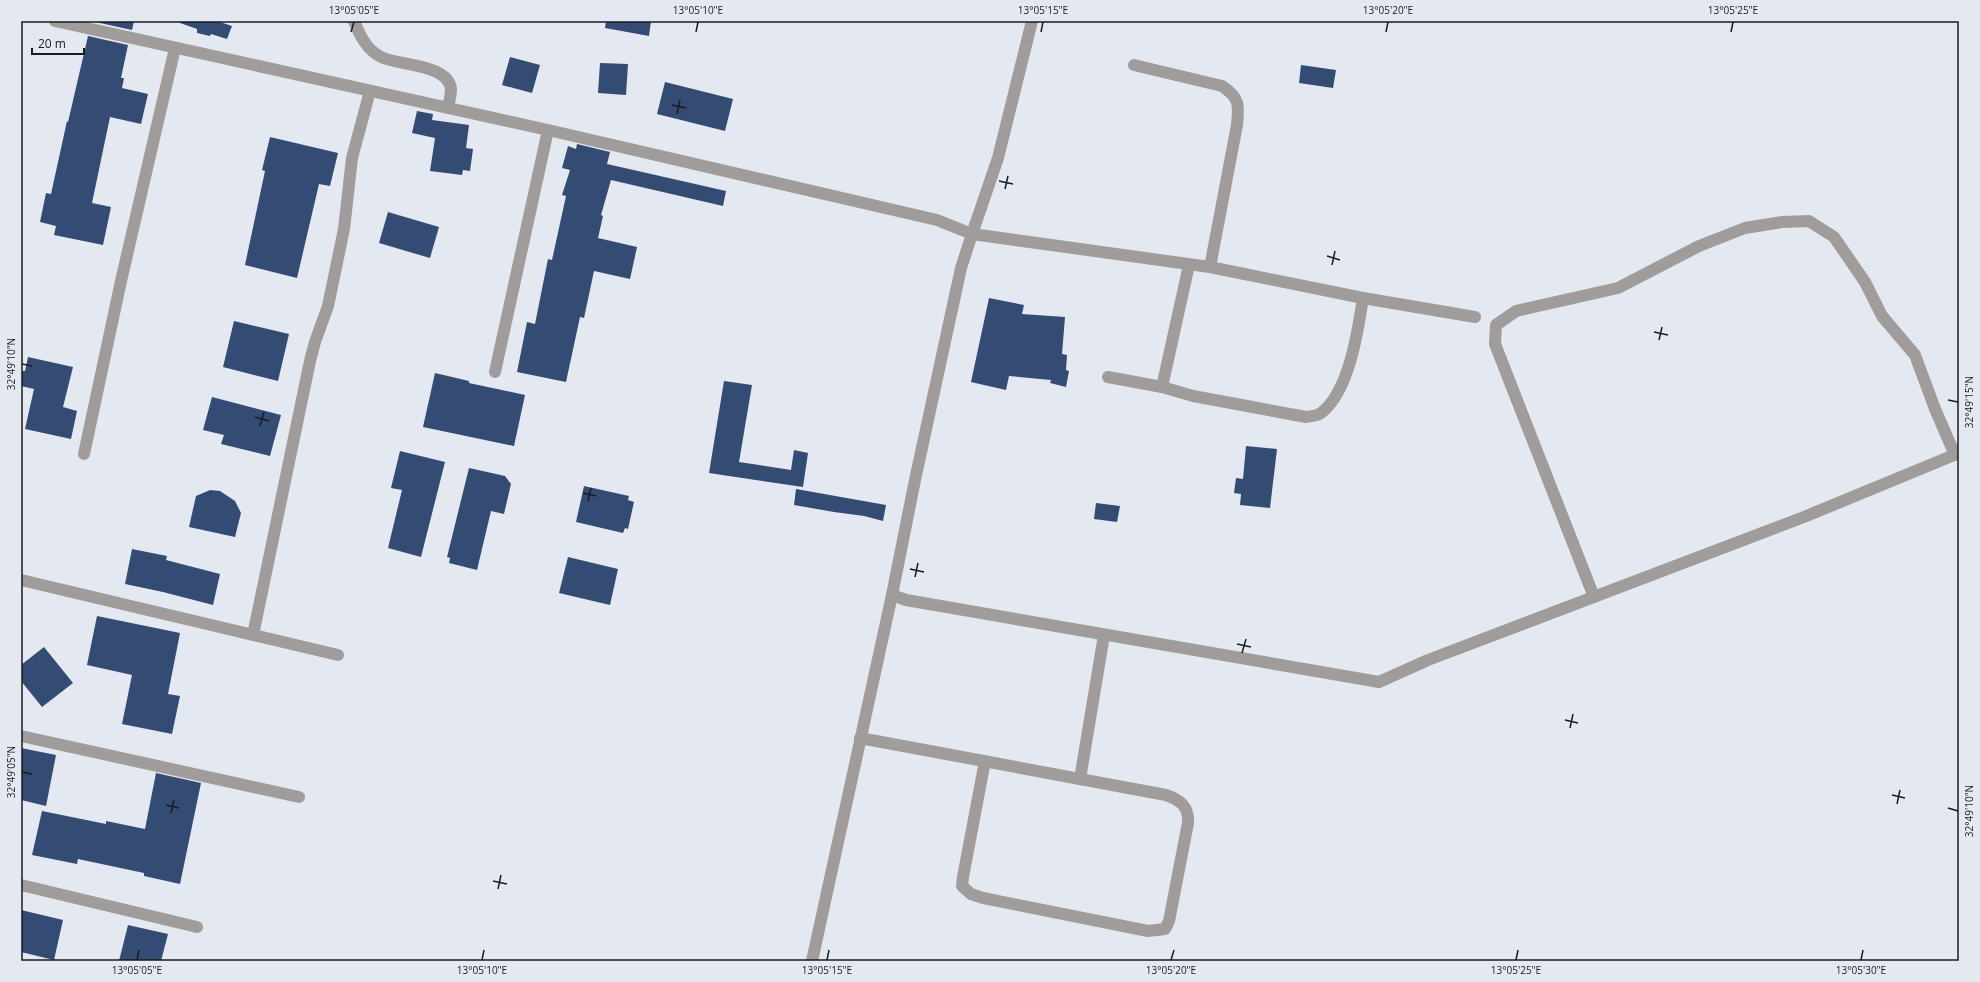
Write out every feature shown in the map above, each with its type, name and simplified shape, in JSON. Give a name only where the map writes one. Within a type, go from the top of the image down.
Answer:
[{"type":"street","points":[[55,21],[548,130],[938,220],[972,234],[1210,267],[1364,298],[1476,317]]},
{"type":"street","points":[[354,21],[360,35],[370,50],[382,58],[440,73],[449,83],[451,91],[448,108]]},
{"type":"street","points":[[812,961],[958,283],[972,234],[998,158],[1032,21]]},
{"type":"street","points":[[84,454],[121,281],[174,48]]},
{"type":"street","points":[[1134,65],[1222,86],[1234,94],[1238,109],[1237,125],[1210,267]]},
{"type":"street","points":[[253,636],[310,361],[328,306],[344,229],[352,158],[370,91]]},
{"type":"street","points":[[495,372],[548,130]]},
{"type":"street","points":[[892,595],[906,600],[1380,682],[1428,660],[1594,597],[1804,517],[1957,454],[1935,409],[1915,354],[1882,316],[1865,282],[1834,237],[1809,221],[1782,222],[1745,228],[1699,246],[1618,288],[1516,311],[1496,325],[1495,344],[1594,597]]},
{"type":"street","points":[[1162,387],[1189,265]]},
{"type":"street","points":[[1108,377],[1162,387],[1193,396],[1306,417],[1320,414],[1330,404],[1348,369],[1354,348],[1364,298]]},
{"type":"street","points":[[21,580],[338,655]]},
{"type":"street","points":[[1080,779],[1104,635]]},
{"type":"street","points":[[21,736],[299,797]]},
{"type":"street","points":[[860,738],[984,761],[1166,795],[1179,800],[1185,806],[1188,813],[1188,823],[1169,921],[1165,929],[1148,931],[983,898],[971,894],[962,886],[984,761]]},
{"type":"street","points":[[21,885],[197,927]]},
{"type":"building","points":[[91,21],[134,21],[132,30]]},
{"type":"building","points":[[180,21],[217,21],[232,26],[227,39],[211,34],[210,36],[197,33],[197,29],[180,23]]},
{"type":"building","points":[[606,21],[651,21],[649,36],[605,28]]},
{"type":"building","points":[[88,36],[128,45],[121,78],[124,78],[122,88],[148,94],[141,124],[110,117],[92,203],[111,207],[103,245],[54,235],[56,226],[40,222],[46,193],[51,194]]},
{"type":"building","points":[[510,57],[540,65],[532,93],[502,85]]},
{"type":"building","points":[[600,63],[628,64],[626,95],[598,93]]},
{"type":"building","points":[[1301,65],[1336,70],[1333,88],[1299,83]]},
{"type":"building","points":[[665,82],[733,99],[725,131],[657,114]]},
{"type":"building","points":[[417,111],[433,114],[432,120],[469,125],[466,148],[473,149],[470,171],[463,170],[462,175],[430,171],[435,138],[412,133]]},
{"type":"building","points":[[270,137],[338,153],[330,186],[319,184],[297,278],[245,265],[265,171],[262,170]]},
{"type":"building","points":[[577,144],[610,152],[607,164],[726,191],[723,206],[611,180],[601,215],[603,216],[598,238],[637,247],[630,279],[594,271],[584,318],[580,317],[566,382],[517,372],[527,322],[535,324],[548,259],[552,260],[566,196],[562,195],[570,170],[562,168],[568,146],[576,149]]},
{"type":"building","points":[[388,212],[439,227],[430,258],[379,243]]},
{"type":"building","points":[[989,298],[1024,305],[1022,314],[1065,317],[1062,354],[1067,355],[1066,370],[1069,371],[1066,387],[1050,383],[1051,380],[1009,376],[1006,390],[971,382]]},
{"type":"building","points":[[234,321],[289,334],[278,381],[223,367]]},
{"type":"building","points":[[28,357],[73,367],[63,407],[77,411],[71,439],[25,429],[34,389],[21,386],[21,371],[25,371]]},
{"type":"building","points":[[435,373],[469,381],[469,383],[525,395],[514,446],[423,427]]},
{"type":"building","points":[[724,381],[752,385],[739,462],[791,470],[794,450],[808,453],[803,487],[709,473]]},
{"type":"building","points":[[212,397],[281,415],[270,456],[221,444],[224,435],[203,430]]},
{"type":"building","points":[[1246,446],[1277,449],[1270,508],[1240,505],[1241,494],[1234,493],[1236,478],[1243,479]]},
{"type":"building","points":[[400,451],[445,462],[421,557],[388,548],[402,490],[391,488]]},
{"type":"building","points":[[469,468],[505,476],[511,484],[504,514],[491,511],[477,570],[449,563],[450,558],[447,557]]},
{"type":"building","points":[[584,486],[629,496],[628,500],[634,502],[628,529],[625,528],[623,533],[576,522]]},
{"type":"building","points":[[796,489],[886,505],[883,521],[864,516],[794,505]]},
{"type":"building","points":[[210,490],[220,491],[235,501],[241,513],[235,537],[189,527],[196,496]]},
{"type":"building","points":[[1096,503],[1120,506],[1117,522],[1094,519]]},
{"type":"building","points":[[132,549],[167,556],[166,560],[220,574],[213,605],[125,584]]},
{"type":"building","points":[[568,557],[618,569],[610,605],[559,593]]},
{"type":"building","points":[[97,616],[180,633],[168,694],[180,696],[172,734],[122,724],[132,675],[87,665]]},
{"type":"building","points":[[44,647],[73,683],[42,707],[21,681],[21,665]]},
{"type":"building","points":[[21,748],[56,755],[46,806],[21,800]]},
{"type":"building","points":[[156,773],[201,783],[180,884],[144,876],[144,873],[78,859],[77,864],[32,855],[42,811],[106,824],[106,821],[145,829]]},
{"type":"building","points":[[21,910],[63,920],[54,960],[21,952]]},
{"type":"building","points":[[128,925],[168,934],[161,961],[119,961]]}]
